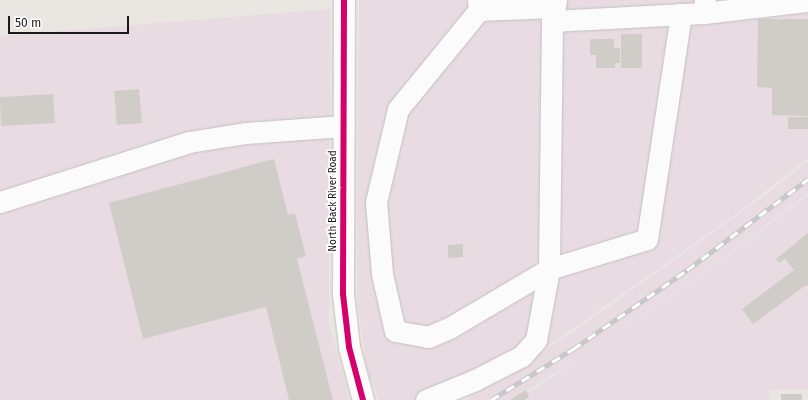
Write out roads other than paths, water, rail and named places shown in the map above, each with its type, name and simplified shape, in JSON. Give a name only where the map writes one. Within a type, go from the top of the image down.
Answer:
[{"type":"street","name":"North Back River Road","points":[[344,0],[344,294],[349,347],[363,400]]},
{"type":"street","points":[[681,14],[647,239],[549,269],[451,327],[428,338],[395,330],[382,274],[376,202],[398,108],[478,5],[554,10],[681,14],[704,7],[808,2]]},
{"type":"street","points":[[426,400],[475,380],[522,356],[536,340],[549,269],[554,10]]},
{"type":"street","points":[[0,202],[189,142],[246,133],[344,126]]},
{"type":"railway","points":[[491,400],[573,349],[687,270],[808,179]]}]
